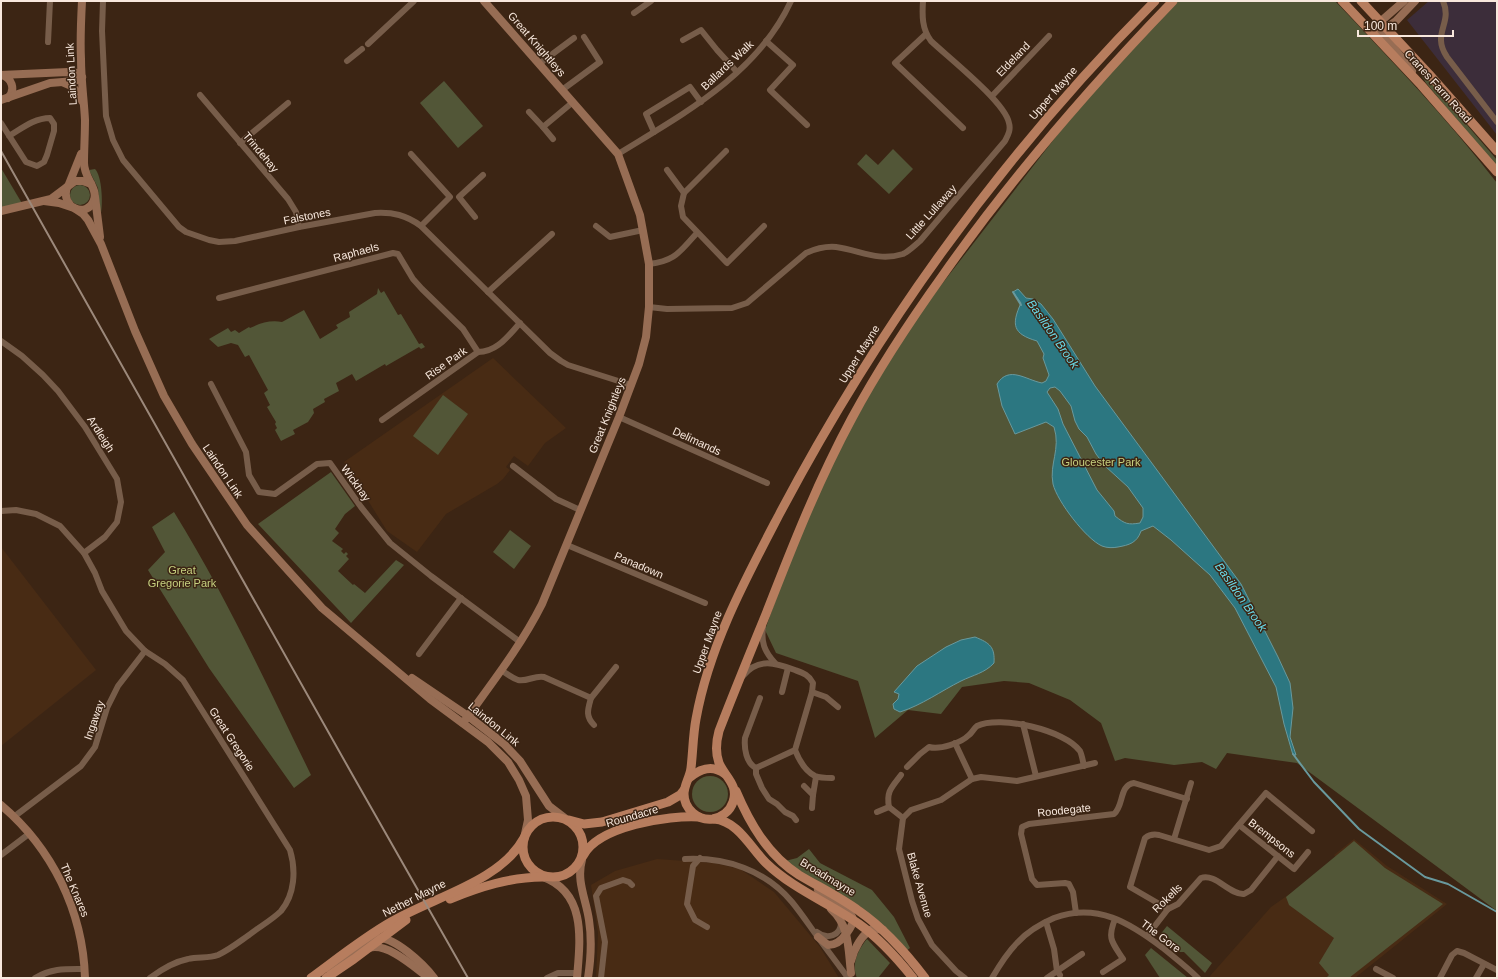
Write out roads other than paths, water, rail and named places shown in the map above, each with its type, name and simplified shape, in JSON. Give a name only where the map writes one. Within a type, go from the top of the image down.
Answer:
[{"type":"main road","name":"Upper Mayne","points":[[684,790],[689,778],[698,707],[722,631],[767,538],[842,403],[919,284],[1006,168],[1078,82],[1154,1]]},
{"type":"main road","points":[[710,819],[725,814],[730,809],[734,798],[734,786],[720,765],[716,746],[719,731],[801,525],[832,456],[851,419],[899,337],[1008,186],[1055,129],[1113,63],[1173,1]]},
{"type":"main road","name":"Cranes Farm Road","points":[[1342,1],[1421,85],[1497,172]]},
{"type":"main road","name":"Cranes Farm Road","points":[[1361,1],[1382,27],[1429,74],[1497,151]]},
{"type":"main road","points":[[1365,25],[1374,30],[1382,27]]},
{"type":"main road","points":[[689,778],[696,772],[705,769],[713,769],[728,776]]},
{"type":"main road","name":"Broadmayne","points":[[734,786],[748,818],[761,839],[777,857],[798,874],[849,904],[883,930],[904,951],[925,978]]},
{"type":"main road","points":[[684,790],[685,800],[689,809],[694,814],[700,817],[721,820],[732,825],[777,873],[796,887],[869,931],[893,954],[913,978]]},
{"type":"main road","name":"Roundacre","points":[[566,819],[584,824],[602,822],[668,802],[680,795],[684,790]]},
{"type":"main road","points":[[552,817],[566,819],[574,825],[581,836],[583,847],[582,860],[575,868],[566,874],[558,877],[543,877],[534,871],[527,862],[523,850],[524,838],[530,828],[539,821],[552,817]]},
{"type":"main road","name":"Roundacre","points":[[582,860],[588,849],[596,840],[615,832],[664,818],[700,817]]},
{"type":"main road","name":"Nether Mayne","points":[[323,975],[351,948],[391,922],[470,884],[494,870],[511,856],[524,838]]},
{"type":"main road","name":"Nether Mayne","points":[[311,978],[323,975],[368,949],[403,922],[417,914],[477,888],[516,879],[543,877]]},
{"type":"street","points":[[48,42],[50,1]]},
{"type":"street","name":"Laindon Link","points":[[82,1],[80,59],[84,108],[84,169],[91,184]]},
{"type":"street","name":"Falstones","points":[[104,1],[102,31],[103,61],[106,116],[109,129],[123,160],[171,218],[186,232],[219,242],[235,241],[375,213],[388,212],[399,214],[412,219],[421,226],[561,361],[631,385]]},
{"type":"street","points":[[368,44],[406,3],[414,1]]},
{"type":"street","name":"Great Knightleys","points":[[465,719],[520,642],[532,624],[542,604],[567,546],[580,510],[631,385],[646,337],[649,307],[649,264],[643,230],[637,204],[618,154],[484,1]]},
{"type":"street","points":[[634,13],[651,1]]},
{"type":"street","points":[[923,1],[923,19],[926,34],[895,63],[963,128]]},
{"type":"street","name":"Cranes Farm Road","points":[[1361,1],[1373,10],[1382,13],[1394,9]]},
{"type":"street","points":[[1382,27],[1394,9],[1404,1]]},
{"type":"street","points":[[1382,27],[1396,21],[1415,1]]},
{"type":"street","points":[[1443,1],[1447,14],[1440,36],[1442,48],[1447,57],[1497,122]]},
{"type":"street","name":"Ballards Walk","points":[[618,154],[701,102],[737,72],[766,41],[781,20],[789,2]]},
{"type":"street","points":[[1382,27],[1421,85]]},
{"type":"street","points":[[683,40],[701,30],[716,50],[737,72]]},
{"type":"street","name":"Little Lullaway","points":[[649,307],[667,309],[732,308],[747,303],[806,252],[815,249],[837,247],[881,258],[904,253],[920,241],[1005,141],[1009,133],[1010,124],[1003,110],[992,96],[931,41],[926,34]]},
{"type":"street","name":"Eldeland","points":[[992,96],[1049,36]]},
{"type":"street","points":[[562,90],[600,62],[584,37]]},
{"type":"street","points":[[540,64],[574,38]]},
{"type":"street","points":[[766,41],[793,65],[770,90],[807,125]]},
{"type":"street","points":[[347,61],[362,49]]},
{"type":"street","points":[[68,72],[77,69],[80,59]]},
{"type":"street","points":[[1,75],[68,72],[78,73],[82,77],[75,81],[41,85],[4,99]]},
{"type":"street","points":[[1,75],[8,78],[12,83],[12,92],[4,99]]},
{"type":"street","points":[[58,82],[63,82],[72,86],[79,94],[84,108]]},
{"type":"street","name":"Ballards Walk","points":[[654,132],[646,114],[690,87],[701,102]]},
{"type":"street","name":"Trindehay","points":[[200,95],[293,205],[299,227]]},
{"type":"street","points":[[543,127],[573,102]]},
{"type":"street","points":[[240,143],[288,103]]},
{"type":"street","points":[[529,112],[553,139]]},
{"type":"street","points":[[1,123],[9,136],[26,162],[37,166],[44,162],[47,155],[54,131],[54,124],[50,118],[42,118],[9,136]]},
{"type":"street","name":"Laindon Link","points":[[68,186],[76,170],[84,146]]},
{"type":"street","points":[[726,151],[684,194],[681,206],[683,217],[727,263],[764,226]]},
{"type":"street","points":[[411,154],[450,198]]},
{"type":"street","points":[[667,170],[684,194]]},
{"type":"street","points":[[421,226],[450,198],[459,198],[483,175]]},
{"type":"street","points":[[1,209],[44,201],[55,197],[68,186],[79,180],[91,184],[95,194],[93,203],[87,208],[79,210],[59,203],[44,201]]},
{"type":"street","points":[[68,186],[66,198],[74,208]]},
{"type":"street","name":"Laindon Link","points":[[95,194],[100,244]]},
{"type":"street","points":[[459,198],[475,217]]},
{"type":"street","name":"Laindon Link","points":[[74,208],[86,217],[100,244],[164,396],[192,444],[247,525],[322,608],[391,665],[420,683],[465,719],[513,753],[527,770],[549,806],[566,819]]},
{"type":"street","points":[[596,226],[610,236],[643,230]]},
{"type":"street","points":[[649,264],[662,262],[672,258],[697,233]]},
{"type":"street","points":[[488,292],[552,234]]},
{"type":"street","name":"Raphaels","points":[[219,298],[393,253],[398,254],[413,279],[463,329],[478,352]]},
{"type":"street","name":"Rise Park","points":[[382,420],[478,352],[484,352],[498,346],[520,323]]},
{"type":"street","name":"Ardleigh","points":[[1,341],[38,370],[58,391],[85,427],[117,479],[121,502],[117,522],[105,537],[84,553]]},
{"type":"street","name":"Wickhay","points":[[211,384],[246,452],[249,475],[259,492],[275,494],[317,464],[330,463],[361,507],[390,543],[520,642]]},
{"type":"street","name":"Delimands","points":[[619,417],[767,483]]},
{"type":"street","points":[[513,466],[556,499],[580,510]]},
{"type":"street","name":"Great Gregorie","points":[[1,511],[16,510],[36,514],[60,526],[84,553],[114,613],[126,632],[145,651],[165,664],[183,680],[290,850],[294,863],[294,881],[290,896],[281,910],[267,922],[218,955],[189,958],[169,965],[150,978]]},
{"type":"street","name":"Panadown","points":[[567,546],[705,602]]},
{"type":"street","points":[[419,654],[461,598]]},
{"type":"street","points":[[768,608],[762,639],[765,651],[775,663]]},
{"type":"street","name":"Ingaway","points":[[15,816],[81,766],[95,746],[107,708],[118,686],[145,651]]},
{"type":"street","points":[[739,683],[750,669],[760,664],[775,663],[807,675],[810,678],[813,682],[812,692],[795,750],[800,761],[816,777],[832,778]]},
{"type":"street","points":[[594,725],[587,714],[591,698],[616,667]]},
{"type":"street","points":[[782,692],[788,668]]},
{"type":"street","points":[[500,670],[517,680],[537,676],[544,677],[591,698]]},
{"type":"street","points":[[812,692],[826,697],[838,707]]},
{"type":"street","points":[[756,768],[749,761],[745,738],[760,698]]},
{"type":"street","name":"Laindon Link","points":[[465,719],[508,762],[519,780],[526,796],[528,812],[524,838]]},
{"type":"street","points":[[907,767],[929,747],[936,749],[955,744],[969,736],[976,727],[994,721],[1023,724],[1040,729],[1064,740],[1080,752],[1084,766]]},
{"type":"street","points":[[1023,724],[1036,776]]},
{"type":"street","points":[[955,744],[972,779]]},
{"type":"street","points":[[756,768],[795,750]]},
{"type":"street","points":[[888,807],[903,818],[911,810],[941,800],[972,779],[981,777],[1017,781],[1095,763]]},
{"type":"street","points":[[756,768],[756,774],[762,788],[769,798],[785,812],[793,816],[796,820]]},
{"type":"street","points":[[888,807],[888,794],[901,775]]},
{"type":"street","points":[[812,808],[816,777]]},
{"type":"street","name":"Roodegate","points":[[1076,913],[1073,892],[1069,884],[1037,885],[1032,880],[1021,834],[1022,827],[1029,824],[1114,814],[1119,808],[1125,788],[1131,783],[1187,799]]},
{"type":"street","points":[[1174,839],[1191,783]]},
{"type":"street","points":[[804,786],[813,795]]},
{"type":"street","name":"Brempsons","points":[[1168,909],[1130,887],[1145,838],[1153,834],[1213,850],[1221,846],[1266,794],[1312,831]]},
{"type":"street","name":"The Knares","points":[[1,805],[15,816],[30,833],[53,864],[62,881],[80,933],[85,978]]},
{"type":"street","points":[[877,812],[888,807]]},
{"type":"street","name":"Blake Avenue","points":[[903,818],[899,849],[918,919],[932,945],[956,971],[965,978]]},
{"type":"street","name":"Brempsons","points":[[1239,825],[1294,869],[1308,852]]},
{"type":"street","points":[[1,855],[30,833]]},
{"type":"street","name":"Rokells","points":[[1147,936],[1168,909],[1178,904],[1197,882],[1203,878],[1209,878],[1238,894],[1244,894],[1251,890],[1278,856]]},
{"type":"street","points":[[700,858],[693,866],[687,904],[695,920],[707,926]]},
{"type":"street","points":[[686,859],[700,858],[732,863],[763,878],[787,897],[850,976]]},
{"type":"street","points":[[582,860],[580,867],[580,879],[589,920],[591,943],[588,978]]},
{"type":"street","points":[[798,874],[846,908],[852,915],[853,920],[847,933],[838,942],[831,945],[826,944],[818,937]]},
{"type":"street","points":[[543,877],[560,886],[569,896],[575,908],[580,940],[577,976]]},
{"type":"street","points":[[601,978],[605,942],[596,901],[597,891],[610,884],[623,880],[632,885]]},
{"type":"street","points":[[823,902],[833,910],[847,933],[850,976]]},
{"type":"street","name":"The Gore","points":[[992,978],[1017,943],[1034,928],[1061,916],[1076,913],[1096,913],[1136,928],[1198,978]]},
{"type":"street","points":[[1103,972],[1123,959],[1111,938],[1111,930],[1115,919]]},
{"type":"street","points":[[577,976],[584,967],[589,920]]},
{"type":"street","points":[[807,922],[820,935],[827,937],[833,936],[839,931],[841,922]]},
{"type":"street","points":[[1046,922],[1059,973]]},
{"type":"street","points":[[850,976],[853,954],[862,938],[869,931],[877,928],[883,930]]},
{"type":"street","points":[[392,930],[389,936],[394,943]]},
{"type":"street","points":[[323,975],[366,944],[382,938],[394,943],[414,956],[428,969],[434,978]]},
{"type":"street","points":[[368,949],[379,946],[388,950],[429,978]]},
{"type":"street","points":[[1440,978],[1452,955],[1457,951],[1497,970]]},
{"type":"street","points":[[1047,978],[1059,973],[1082,954]]},
{"type":"street","points":[[1476,978],[1484,964]]},
{"type":"street","points":[[35,978],[57,969],[84,968]]},
{"type":"street","points":[[1376,969],[1393,978]]},
{"type":"street","points":[[547,978],[558,973],[577,976]]},
{"type":"water","points":[[1018,289],[1026,298],[1033,299],[1041,304],[1053,319],[1095,386],[1241,584],[1290,683],[1293,708],[1290,737],[1296,755],[1293,755],[1284,724],[1276,687],[1235,608],[1210,575],[1153,526],[1141,531],[1135,541],[1126,545],[1108,547],[1102,546],[1095,542],[1073,519],[1060,500],[1053,484],[1052,470],[1056,449],[1056,435],[1054,427],[1046,422],[1015,434],[1002,406],[997,384],[1007,375],[1018,375],[1042,383],[1046,381],[1049,375],[1043,358],[1044,354],[1037,341],[1023,335],[1016,328],[1016,317],[1021,303],[1013,292]],"holes":[[[1055,387],[1060,391],[1071,406],[1079,429],[1087,437],[1096,454],[1105,466],[1128,487],[1143,508],[1143,517],[1140,523],[1132,524],[1118,519],[1115,516],[1114,511],[1097,490],[1063,424],[1058,409],[1047,392],[1050,388]]]},
{"type":"water","points":[[975,637],[984,641],[990,646],[994,653],[994,663],[983,672],[961,681],[916,706],[900,712],[894,709],[893,704],[898,699],[899,694],[894,692],[917,666],[946,647],[961,640]]},
{"type":"waterway","name":"Basildon Brook","points":[[1013,292],[1021,305]]},
{"type":"waterway","name":"Basildon Brook","points":[[1293,754],[1314,782],[1359,829],[1425,877],[1448,884],[1497,912]]},
{"type":"railway","points":[[1,151],[468,978]]},
{"type":"park label","name":"Gloucester Park","points":[[1101,462]]},
{"type":"park label","name":"Great Gregorie Park","points":[[182,576]]}]
